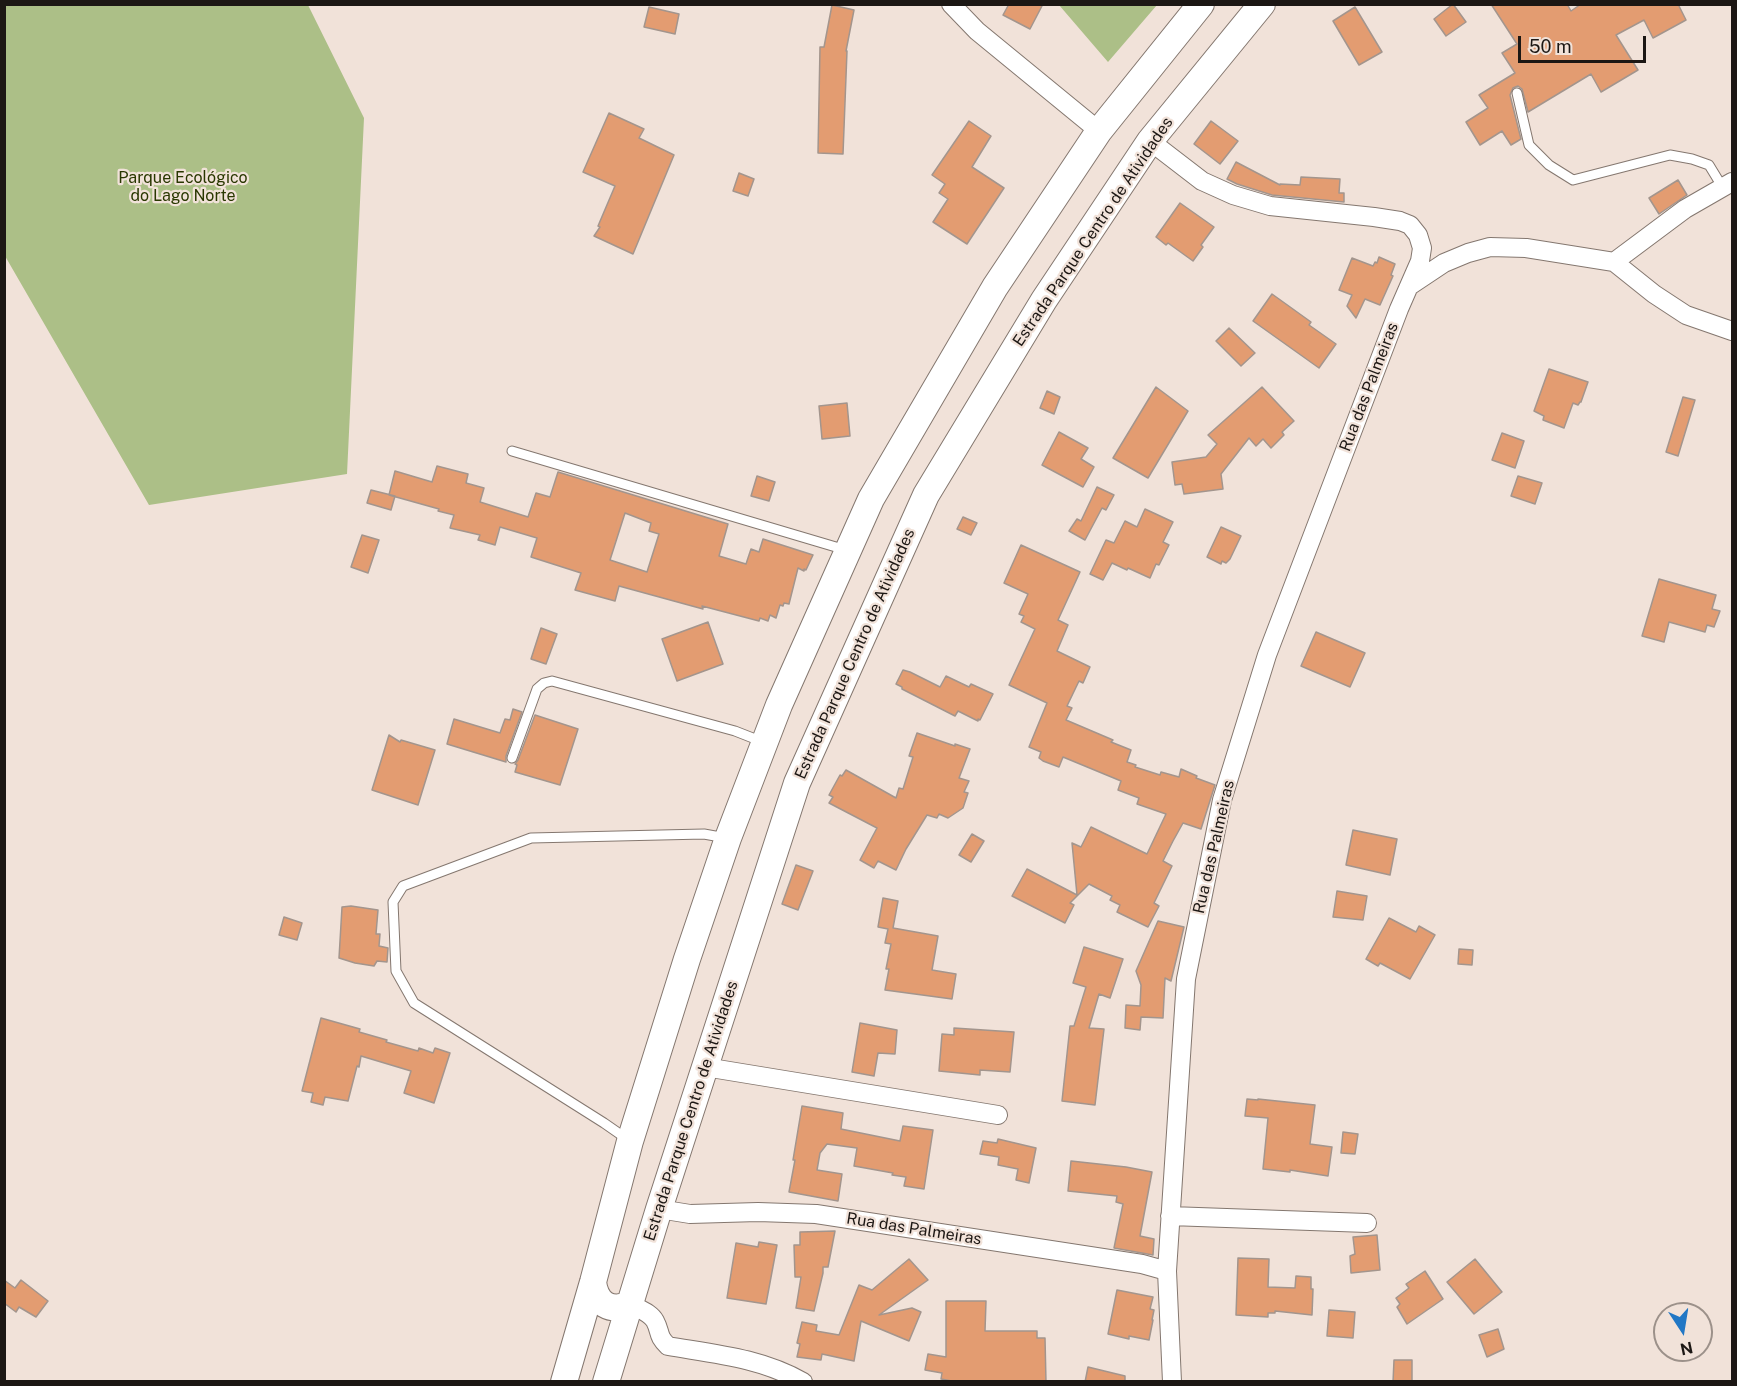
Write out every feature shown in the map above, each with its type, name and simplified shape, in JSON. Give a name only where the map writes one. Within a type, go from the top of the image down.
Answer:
[{"type":"main road","points":[[564,1382],[630,1141],[728,838],[779,705],[871,499],[995,287],[1099,131],[1201,4]]},
{"type":"main road","name":"Estrada Parque Centro de Atividades","points":[[606,1382],[658,1209],[797,783],[926,495],[1044,300],[1150,141],[1262,4]]},
{"type":"main road","points":[[593,1282],[598,1299],[605,1305],[622,1308],[630,1304]]},
{"type":"street","points":[[951,4],[977,31],[1099,131]]},
{"type":"street","name":"Rua das Palmeiras","points":[[658,1209],[690,1214],[758,1212],[816,1214],[1142,1264],[1167,1271],[1186,979],[1222,800],[1267,655],[1399,309],[1411,285],[1422,248],[1418,235],[1410,225],[1400,221],[1270,206],[1233,195],[1202,181],[1150,141]]},
{"type":"street","points":[[1614,262],[1685,209],[1728,185]]},
{"type":"street","points":[[1411,285],[1444,263],[1468,253],[1490,247],[1526,248],[1614,262],[1654,294],[1686,315],[1732,331]]},
{"type":"street","points":[[705,1067],[998,1115]]},
{"type":"street","points":[[1170,1216],[1367,1224]]},
{"type":"street","points":[[1167,1271],[1172,1382]]},
{"type":"street","points":[[630,1304],[650,1315],[661,1340],[668,1346],[742,1358],[770,1366],[803,1382]]},
{"type":"lane","points":[[1517,93],[1529,145],[1549,165],[1574,180],[1670,155],[1709,165],[1728,185]]},
{"type":"lane","points":[[512,451],[848,550]]},
{"type":"lane","points":[[512,758],[537,689],[544,683],[552,681],[735,731],[765,743]]},
{"type":"lane","points":[[630,1141],[414,1003],[396,970],[393,902],[403,886],[531,838],[704,834],[728,838]]},
{"type":"green space","name":"Parque Ecológico do Lago Norte","points":[[4,5],[308,5],[364,118],[347,474],[149,505],[5,256]]},
{"type":"green space","points":[[1059,5],[1157,5],[1108,62]]},
{"type":"building","points":[[1009,4],[1043,4],[1030,29],[1003,15]]},
{"type":"building","points":[[1453,4],[1466,22],[1446,36],[1434,19]]},
{"type":"building","points":[[1491,4],[1567,4],[1571,11],[1581,4],[1678,4],[1686,20],[1653,38],[1644,20],[1616,35],[1638,70],[1601,92],[1591,74],[1528,112],[1522,89],[1518,86],[1513,88],[1510,95],[1521,139],[1511,145],[1502,131],[1480,145],[1466,122],[1488,108],[1479,95],[1515,73],[1502,53],[1517,44]]},
{"type":"building","points":[[832,5],[854,10],[846,51],[843,154],[818,153],[820,47],[824,47]]},
{"type":"building","points":[[649,7],[679,14],[675,34],[644,27]]},
{"type":"building","points":[[1355,7],[1382,52],[1359,65],[1333,21]]},
{"type":"building","points":[[609,113],[644,129],[639,138],[674,155],[633,254],[594,236],[600,227],[598,226],[615,186],[583,172]]},
{"type":"building","points":[[969,121],[991,136],[972,167],[1004,188],[967,244],[933,222],[948,199],[939,193],[945,184],[932,175]]},
{"type":"building","points":[[1211,121],[1238,141],[1220,164],[1194,144]]},
{"type":"building","points":[[1236,162],[1280,185],[1300,185],[1301,177],[1340,179],[1339,193],[1344,193],[1344,202],[1272,195],[1237,184],[1227,179]]},
{"type":"building","points":[[739,173],[754,179],[748,196],[733,191]]},
{"type":"building","points":[[1678,180],[1687,195],[1659,214],[1649,198]]},
{"type":"building","points":[[1180,203],[1214,227],[1193,261],[1156,237]]},
{"type":"building","points":[[1379,257],[1395,264],[1391,275],[1393,276],[1380,305],[1365,299],[1356,318],[1347,306],[1352,295],[1339,290],[1352,258],[1373,266]]},
{"type":"building","points":[[1272,294],[1311,322],[1309,325],[1336,344],[1319,368],[1253,321]]},
{"type":"building","points":[[1229,328],[1255,353],[1241,366],[1216,341]]},
{"type":"building","points":[[1549,369],[1588,382],[1581,402],[1578,405],[1573,403],[1564,428],[1543,420],[1544,416],[1534,411]]},
{"type":"building","points":[[1156,387],[1188,411],[1148,478],[1113,458]]},
{"type":"building","points":[[1262,387],[1294,421],[1282,432],[1284,435],[1271,448],[1263,439],[1256,446],[1249,438],[1221,474],[1223,489],[1184,494],[1182,484],[1175,485],[1172,462],[1206,457],[1217,444],[1208,435]]},
{"type":"building","points":[[1047,391],[1060,397],[1054,414],[1040,408]]},
{"type":"building","points":[[1683,397],[1695,400],[1678,456],[1666,452]]},
{"type":"building","points":[[847,403],[850,436],[822,439],[819,406]]},
{"type":"building","points":[[1059,432],[1088,448],[1081,459],[1094,467],[1083,487],[1042,465]]},
{"type":"building","points":[[1502,433],[1524,441],[1515,468],[1492,460]]},
{"type":"building","points":[[437,466],[468,474],[466,483],[484,488],[480,502],[528,517],[536,493],[550,497],[558,472],[728,524],[719,556],[746,564],[751,549],[759,552],[763,539],[813,555],[806,570],[798,568],[789,604],[780,605],[776,618],[770,615],[768,621],[760,618],[759,621],[702,606],[703,609],[619,586],[615,601],[575,590],[581,573],[531,557],[537,538],[500,527],[495,545],[478,540],[480,535],[450,528],[454,515],[389,495],[395,471],[432,482]],"holes":[[[625,513],[651,523],[649,531],[659,534],[647,572],[610,560]]]},
{"type":"building","points":[[757,476],[775,482],[769,501],[751,496]]},
{"type":"building","points":[[1518,476],[1542,483],[1535,504],[1511,496]]},
{"type":"building","points":[[1097,487],[1114,495],[1106,510],[1102,508],[1085,540],[1069,531],[1077,519],[1081,521]]},
{"type":"building","points":[[371,490],[395,496],[391,510],[367,503]]},
{"type":"building","points":[[1145,509],[1173,522],[1163,542],[1169,545],[1150,578],[1112,563],[1103,580],[1090,574],[1106,540],[1114,543],[1125,521],[1137,527]]},
{"type":"building","points":[[963,517],[977,523],[971,535],[957,529]]},
{"type":"building","points":[[1221,527],[1241,536],[1230,559],[1226,563],[1222,561],[1221,564],[1207,557]]},
{"type":"building","points":[[362,535],[379,540],[368,573],[351,567]]},
{"type":"building","points":[[1021,545],[1080,572],[1058,620],[1068,625],[1057,651],[1090,667],[1083,683],[1079,681],[1067,706],[1072,708],[1066,720],[1131,750],[1127,762],[1136,765],[1135,767],[1160,775],[1161,772],[1179,777],[1181,769],[1215,785],[1201,829],[1183,823],[1163,861],[1172,866],[1154,903],[1159,906],[1148,927],[1117,912],[1120,905],[1110,900],[1112,896],[1089,884],[1070,903],[1074,905],[1065,923],[1012,896],[1027,869],[1077,895],[1072,843],[1081,847],[1091,827],[1147,854],[1166,814],[1137,804],[1139,798],[1118,790],[1121,781],[1063,757],[1059,767],[1043,761],[1039,758],[1041,752],[1029,747],[1047,703],[1009,685],[1035,629],[1021,622],[1024,616],[1019,614],[1028,594],[1004,583]]},
{"type":"building","points":[[1659,579],[1716,595],[1712,609],[1720,611],[1714,627],[1707,625],[1705,632],[1669,622],[1664,642],[1642,636]]},
{"type":"building","points":[[708,622],[723,664],[677,681],[662,639]]},
{"type":"building","points":[[541,628],[557,634],[546,664],[531,659]]},
{"type":"building","points":[[1316,632],[1365,653],[1350,687],[1301,666]]},
{"type":"building","points":[[903,670],[940,687],[946,676],[969,687],[971,684],[993,694],[980,720],[958,711],[955,716],[896,684]]},
{"type":"building","points":[[513,709],[522,712],[506,756],[506,762],[447,744],[454,719],[500,733],[505,719],[510,720]]},
{"type":"building","points":[[535,715],[578,729],[560,785],[515,772],[517,765],[515,764]]},
{"type":"building","points":[[917,733],[970,749],[959,778],[969,781],[964,792],[968,793],[963,808],[948,818],[939,814],[937,818],[927,815],[896,870],[878,861],[874,868],[860,860],[877,828],[829,803],[833,797],[829,795],[840,775],[842,776],[846,770],[896,798],[899,788],[903,789],[913,757],[909,756]]},
{"type":"building","points":[[389,735],[400,742],[401,740],[435,750],[418,805],[372,790]]},
{"type":"building","points":[[1353,830],[1397,839],[1390,875],[1346,865]]},
{"type":"building","points":[[972,834],[984,841],[971,862],[959,855]]},
{"type":"building","points":[[796,865],[813,871],[798,910],[782,904]]},
{"type":"building","points":[[1337,891],[1367,896],[1363,920],[1333,917]]},
{"type":"building","points":[[883,898],[898,901],[893,928],[938,936],[932,970],[956,974],[952,999],[885,990],[891,944],[885,943],[888,929],[878,927]]},
{"type":"building","points":[[342,907],[378,910],[376,934],[380,934],[379,946],[388,948],[387,962],[377,961],[374,966],[339,958]]},
{"type":"building","points":[[284,917],[302,923],[297,940],[279,935]]},
{"type":"building","points":[[1389,918],[1416,932],[1419,926],[1435,935],[1410,979],[1380,963],[1378,966],[1366,959]]},
{"type":"building","points":[[1158,921],[1184,927],[1171,981],[1165,978],[1163,1018],[1141,1017],[1140,1030],[1125,1028],[1126,1005],[1140,1006],[1141,985],[1136,971]]},
{"type":"building","points":[[1084,947],[1123,959],[1110,998],[1099,994],[1089,1028],[1104,1029],[1095,1105],[1062,1101],[1070,1026],[1074,1026],[1086,987],[1073,983]]},
{"type":"building","points":[[1459,949],[1473,950],[1472,965],[1458,964]]},
{"type":"building","points":[[321,1018],[360,1029],[359,1032],[418,1051],[419,1048],[433,1053],[435,1048],[450,1053],[434,1103],[404,1093],[411,1071],[361,1056],[348,1101],[325,1097],[323,1105],[311,1102],[313,1093],[302,1091]]},
{"type":"building","points":[[860,1023],[897,1030],[895,1054],[878,1053],[874,1076],[852,1072]]},
{"type":"building","points":[[954,1028],[1014,1032],[1010,1072],[980,1070],[980,1075],[939,1071],[942,1034],[954,1035]]},
{"type":"building","points":[[1247,1099],[1315,1105],[1310,1144],[1332,1147],[1328,1176],[1290,1170],[1290,1172],[1263,1169],[1268,1118],[1245,1116]]},
{"type":"building","points":[[802,1106],[843,1113],[841,1129],[900,1141],[903,1126],[933,1130],[924,1189],[904,1186],[906,1177],[854,1166],[857,1148],[827,1144],[820,1153],[817,1170],[842,1174],[838,1201],[789,1192]]},
{"type":"building","points":[[1343,1132],[1358,1134],[1355,1154],[1341,1153]]},
{"type":"building","points":[[998,1139],[1036,1148],[1029,1183],[1016,1180],[1018,1169],[998,1165],[999,1157],[980,1154],[983,1141],[997,1143]]},
{"type":"building","points":[[1071,1161],[1152,1172],[1140,1236],[1154,1239],[1153,1255],[1114,1248],[1123,1204],[1116,1202],[1117,1196],[1068,1191]]},
{"type":"building","points":[[835,1231],[828,1267],[823,1267],[814,1311],[796,1308],[801,1277],[795,1277],[794,1245],[800,1245],[800,1232]]},
{"type":"building","points":[[1377,1235],[1380,1270],[1351,1273],[1350,1256],[1355,1254],[1353,1237]]},
{"type":"building","points":[[759,1242],[777,1245],[766,1304],[727,1298],[736,1243],[758,1247]]},
{"type":"building","points":[[1238,1258],[1269,1259],[1268,1287],[1295,1288],[1296,1276],[1311,1277],[1312,1315],[1275,1311],[1275,1313],[1268,1313],[1268,1317],[1236,1315]]},
{"type":"building","points":[[909,1259],[928,1280],[879,1315],[912,1308],[921,1312],[909,1341],[861,1321],[854,1361],[822,1354],[821,1360],[797,1357],[800,1344],[797,1343],[802,1322],[817,1325],[816,1331],[839,1335],[859,1285],[872,1290]]},
{"type":"building","points":[[1475,1259],[1502,1292],[1474,1314],[1447,1282]]},
{"type":"building","points":[[1425,1271],[1443,1299],[1407,1324],[1397,1307],[1400,1304],[1396,1298],[1409,1288],[1406,1284]]},
{"type":"building","points":[[4,1280],[15,1288],[21,1280],[48,1301],[36,1317],[19,1307],[16,1312],[4,1303]]},
{"type":"building","points":[[1117,1290],[1153,1297],[1150,1309],[1154,1310],[1149,1340],[1129,1336],[1129,1339],[1108,1334]]},
{"type":"building","points":[[946,1301],[986,1301],[985,1331],[1037,1331],[1037,1338],[1045,1338],[1046,1382],[957,1382],[941,1379],[942,1373],[925,1370],[928,1354],[946,1357]]},
{"type":"building","points":[[1329,1310],[1355,1312],[1353,1338],[1327,1336]]},
{"type":"building","points":[[1498,1329],[1504,1349],[1487,1357],[1479,1335]]},
{"type":"building","points":[[1394,1360],[1412,1360],[1412,1382],[1393,1382]]},
{"type":"building","points":[[1088,1367],[1125,1376],[1125,1382],[1085,1382]]}]
